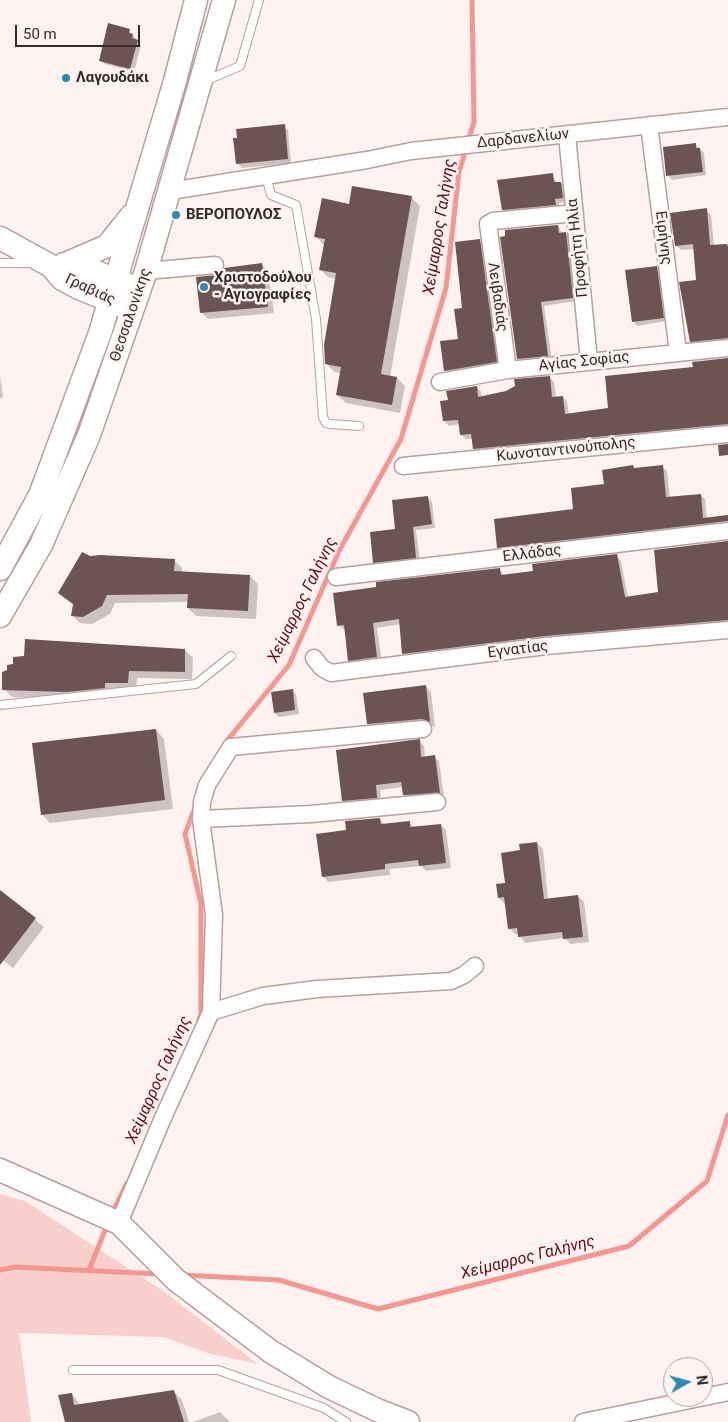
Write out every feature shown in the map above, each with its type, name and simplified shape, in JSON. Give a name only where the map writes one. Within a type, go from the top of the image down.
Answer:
[{"type":"main road","name":"Θεσσαλονίκης","points":[[0,569],[31,514],[43,486],[114,290],[175,81],[196,0]]},
{"type":"main road","name":"Θεσσαλονίκης","points":[[0,616],[41,545],[89,435],[139,290],[170,191],[224,0]]},
{"type":"main road","points":[[58,265],[106,246],[121,230],[139,202]]},
{"type":"main road","name":"Γραβιάς","points":[[0,238],[58,265],[84,267],[114,290],[139,290]]},
{"type":"main road","points":[[0,1170],[119,1223],[176,1280],[270,1351],[329,1387],[377,1410],[408,1422]]},
{"type":"street","name":"Δαρδανελίων","points":[[170,191],[411,151],[728,117]]},
{"type":"street","name":"Ειρήνης","points":[[649,124],[678,352]]},
{"type":"street","name":"Προφήτη Ηλία","points":[[567,135],[590,361]]},
{"type":"street","name":"Λειβαδιάς","points":[[508,370],[488,224],[493,221],[575,213]]},
{"type":"street","points":[[139,290],[215,265]]},
{"type":"street","name":"Αγίας Σοφίας","points":[[440,382],[508,370],[728,348]]},
{"type":"street","name":"Κωνσταντινούπολης","points":[[403,466],[728,434]]},
{"type":"street","name":"Ελλάδας","points":[[336,578],[728,531]]},
{"type":"street","name":"Εγνατίας","points":[[314,658],[322,668],[331,673],[546,646],[728,630]]},
{"type":"street","points":[[119,1223],[162,1120],[211,1012],[214,915],[201,820],[206,785],[231,747],[423,729]]},
{"type":"street","points":[[201,820],[311,814],[437,802]]},
{"type":"street","points":[[211,1012],[263,996],[317,989],[451,981],[464,975],[475,966]]},
{"type":"street","points":[[583,1422],[728,1392]]},
{"type":"lane","points":[[200,83],[240,66],[259,0]]},
{"type":"lane","points":[[266,176],[271,195],[296,205],[316,319],[323,417],[326,423],[359,426]]},
{"type":"lane","points":[[0,263],[58,265]]},
{"type":"lane","points":[[0,705],[196,684],[231,656]]},
{"type":"lane","points":[[73,1370],[218,1370],[324,1408],[346,1422]]},
{"type":"shaded area","points":[[0,1194],[25,1201],[166,1293],[258,1364],[211,1354],[163,1337],[19,1333],[31,1422],[0,1422]]},
{"type":"building","points":[[108,23],[130,29],[129,33],[133,34],[132,38],[138,40],[130,69],[99,61]]},
{"type":"building","points":[[285,124],[288,159],[236,164],[233,138],[237,138],[236,129]]},
{"type":"building","points":[[696,143],[696,148],[700,148],[703,172],[666,176],[663,147]]},
{"type":"building","points":[[553,173],[554,182],[561,182],[563,198],[555,199],[556,205],[502,210],[497,180]]},
{"type":"building","points":[[352,186],[412,196],[381,374],[397,377],[392,405],[336,395],[341,367],[325,364],[324,345],[336,273],[319,270],[325,239],[314,237],[322,198],[349,204]]},
{"type":"building","points":[[707,208],[710,245],[726,244],[728,246],[728,338],[690,342],[679,282],[696,280],[693,244],[675,246],[670,213]]},
{"type":"building","points":[[558,225],[559,233],[566,232],[573,298],[541,302],[548,356],[517,359],[500,237],[505,236],[505,230]]},
{"type":"building","points":[[480,239],[497,362],[444,371],[440,341],[458,339],[454,309],[462,308],[455,242]]},
{"type":"building","points":[[262,263],[268,307],[200,313],[196,277],[216,275],[224,268]]},
{"type":"building","points":[[657,266],[664,318],[632,322],[625,270]]},
{"type":"building","points":[[728,358],[728,424],[473,449],[471,434],[460,435],[458,420],[443,421],[440,401],[448,400],[446,391],[477,386],[478,397],[506,391],[515,386],[514,379],[550,376],[552,397],[563,396],[565,414],[608,408],[605,376],[693,367],[692,362]]},
{"type":"building","points":[[728,444],[728,455],[719,456],[718,445]]},
{"type":"building","points":[[633,465],[634,468],[663,465],[666,497],[701,494],[703,518],[728,515],[728,521],[497,548],[494,519],[573,509],[571,488],[604,484],[602,470]]},
{"type":"building","points":[[428,496],[432,524],[413,527],[416,558],[373,563],[370,532],[395,529],[392,500]]},
{"type":"building","points":[[728,541],[728,620],[545,636],[402,654],[399,619],[373,623],[377,657],[348,661],[344,625],[337,626],[333,593],[376,587],[376,582],[500,568],[501,575],[533,571],[532,564],[617,554],[625,597],[658,592],[654,550]]},
{"type":"building","points":[[82,552],[90,556],[175,559],[174,571],[250,575],[248,611],[187,608],[188,594],[107,595],[102,606],[83,617],[71,616],[73,604],[58,593]]},
{"type":"building","points":[[25,639],[185,649],[185,672],[129,671],[128,683],[105,683],[105,688],[67,692],[2,690],[2,672],[7,670],[7,665],[13,664],[13,657],[24,656]]},
{"type":"building","points":[[426,685],[430,722],[422,719],[367,724],[363,693]]},
{"type":"building","points":[[293,689],[295,710],[274,713],[271,692]]},
{"type":"building","points":[[156,729],[165,800],[41,815],[32,743]]},
{"type":"building","points":[[420,739],[421,757],[435,755],[440,793],[403,795],[401,782],[376,785],[377,798],[342,801],[336,750]]},
{"type":"building","points":[[380,818],[381,824],[410,821],[410,827],[441,824],[446,863],[419,866],[418,860],[385,864],[385,869],[322,877],[316,834],[346,830],[345,821]]},
{"type":"building","points":[[537,842],[544,899],[578,895],[583,937],[563,939],[562,932],[518,937],[517,928],[508,929],[504,897],[498,898],[496,884],[505,883],[501,853],[520,850],[519,844]]},
{"type":"building","points":[[0,890],[36,918],[0,965]]},
{"type":"building","points":[[174,1390],[184,1422],[65,1422],[58,1395],[72,1393],[74,1405]]},
{"type":"waterway","name":"Χείμαρρος Γαλήνης","points":[[468,141],[474,122],[472,0]]},
{"type":"waterway","name":"Χείμαρρος Γαλήνης","points":[[225,743],[289,665],[339,551],[401,439],[446,288],[459,172],[466,149]]},
{"type":"waterway","name":"Χείμαρρος Γαλήνης","points":[[195,807],[185,834],[201,904],[201,1014],[199,1019]]},
{"type":"waterway","name":"Χείμαρρος Γαλήνης","points":[[182,1275],[279,1280],[378,1309],[629,1246],[707,1181],[728,1115]]},
{"type":"waterway","name":"Χείμαρρος Γαλήνης","points":[[112,1213],[127,1183]]},
{"type":"waterway","name":"Χείμαρρος Γαλήνης","points":[[89,1270],[108,1223]]},
{"type":"waterway","name":"Χείμαρρος Γαλήνης","points":[[0,1270],[15,1267],[159,1274]]},
{"type":"place","name":"Λαγουδάκι","points":[[66,78]]},
{"type":"place","name":"ΒΕΡΟΠΟΥΛΟΣ","points":[[176,215]]},
{"type":"place","name":"Χριστοδούλου - Αγιογραφίες","points":[[204,287]]}]
